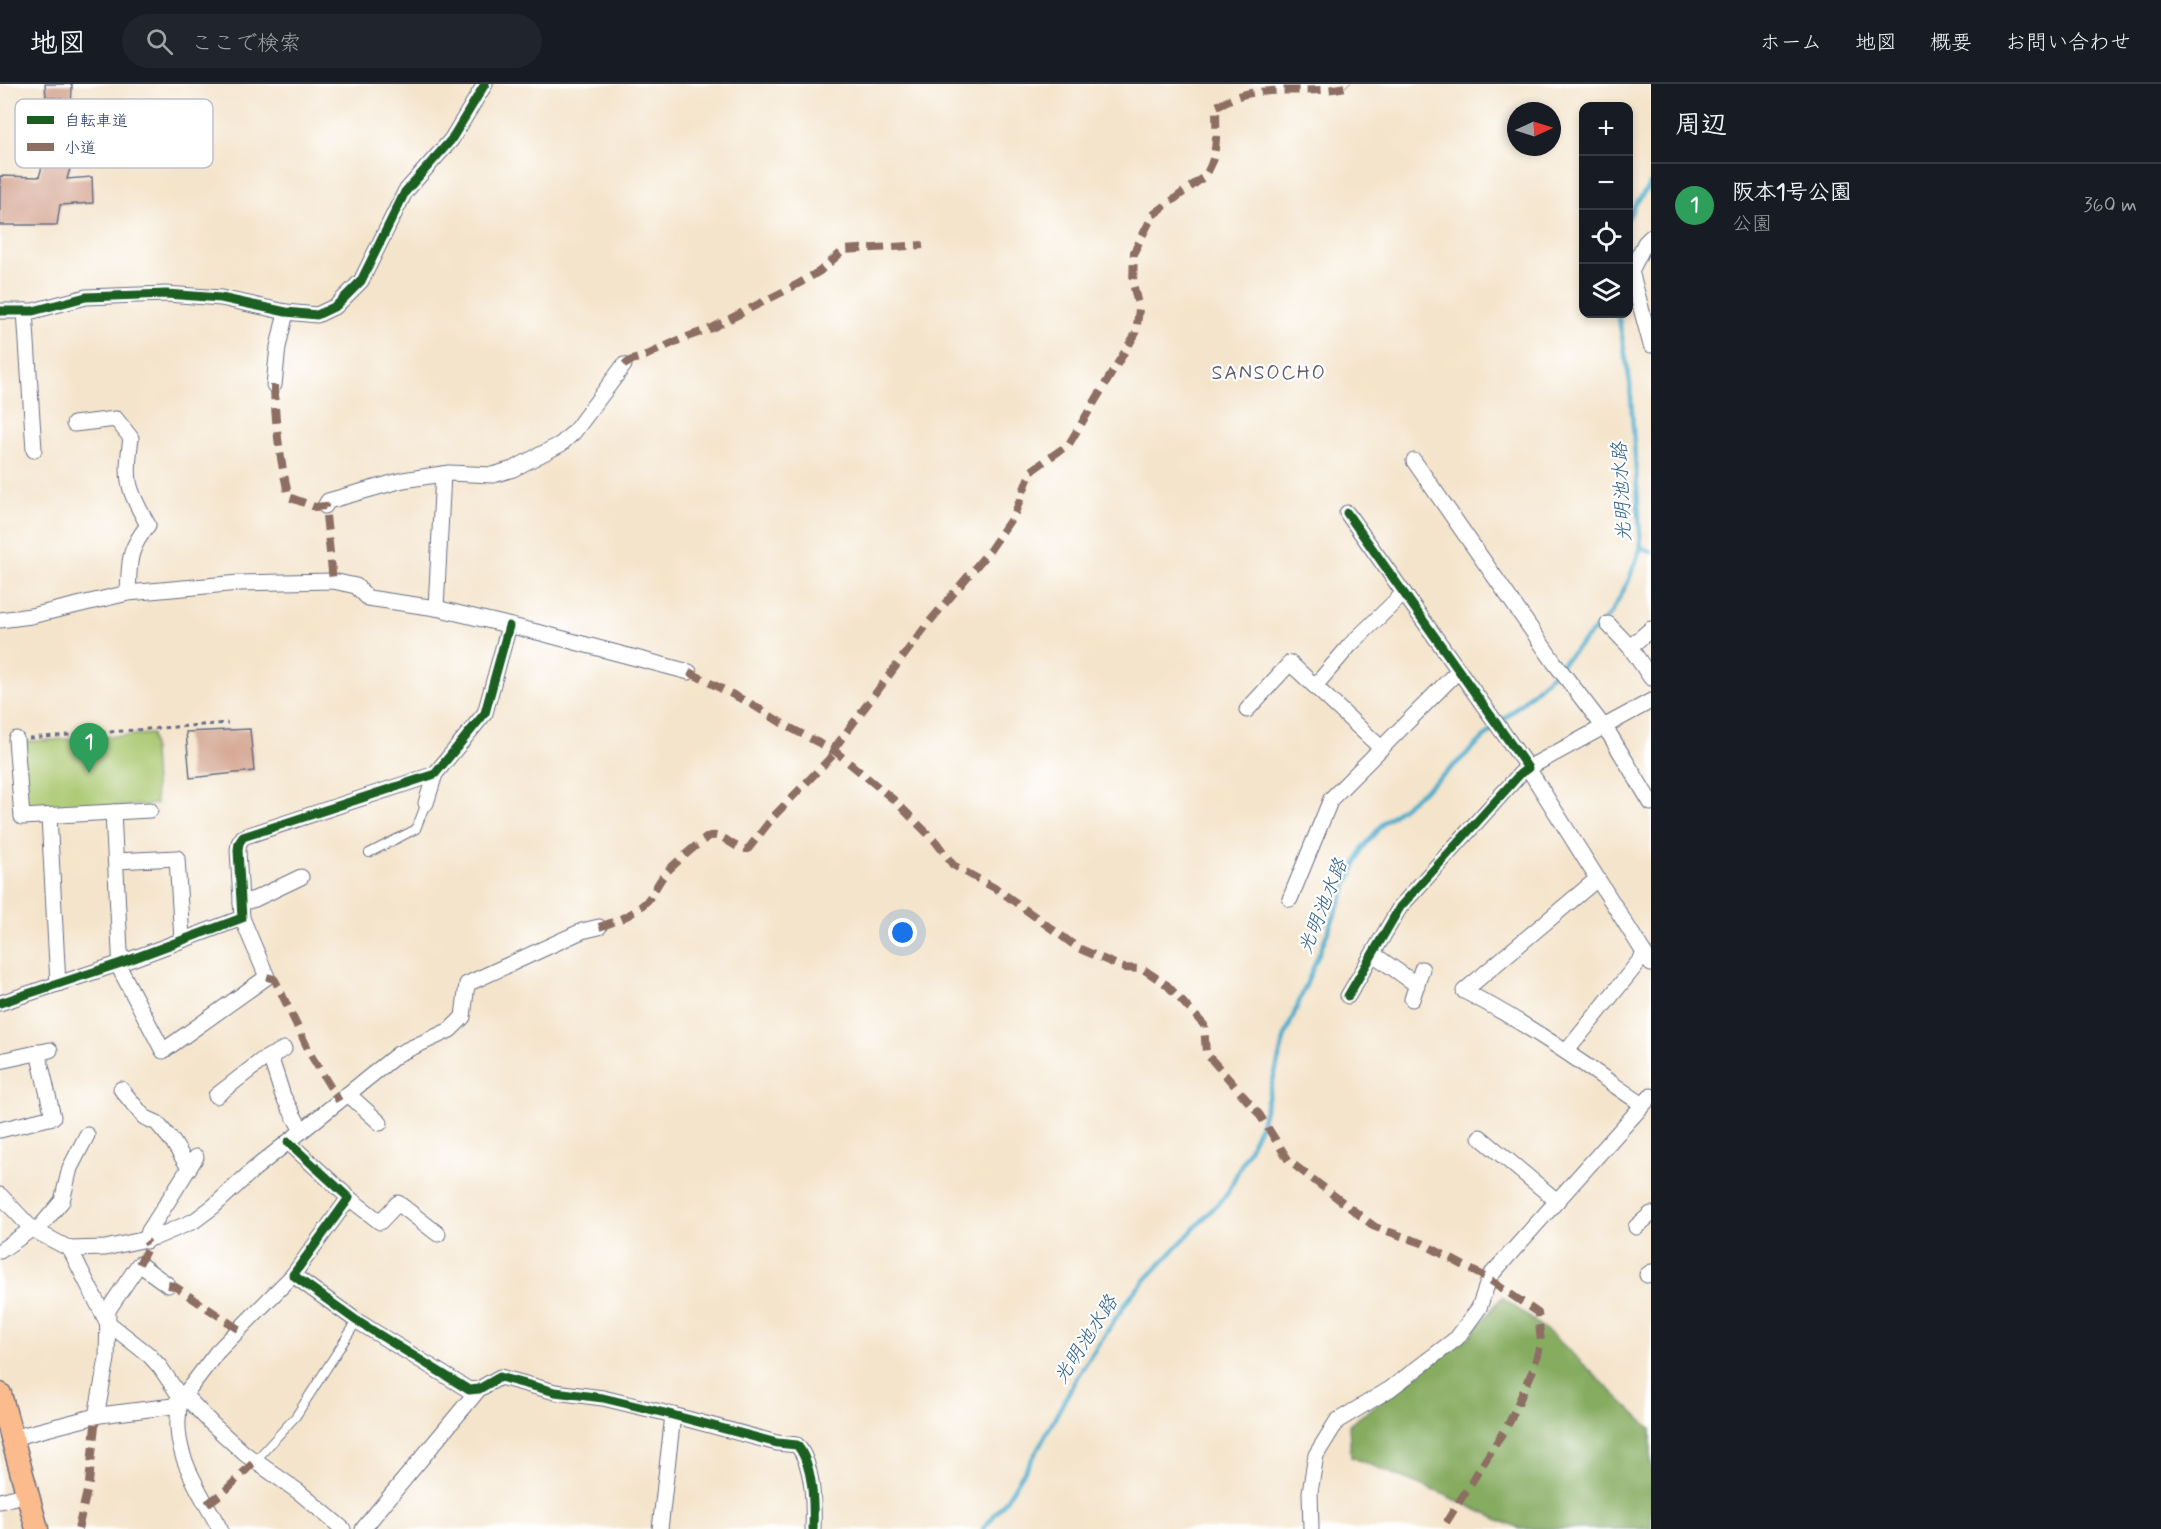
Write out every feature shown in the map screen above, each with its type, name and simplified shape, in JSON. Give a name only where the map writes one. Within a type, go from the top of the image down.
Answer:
[{"type":"main road","points":[[0,1394],[37,1529]]},
{"type":"street","points":[[0,312],[33,310],[86,297],[166,294],[220,298],[286,312],[317,315],[336,306],[360,281],[405,192],[451,140],[485,84]]},
{"type":"street","points":[[1651,237],[1645,243],[1631,271],[1651,345]]},
{"type":"street","points":[[26,311],[34,450]]},
{"type":"street","points":[[274,385],[278,347],[286,312]]},
{"type":"street","points":[[325,506],[328,501],[403,480],[443,474],[493,475],[513,469],[561,444],[574,432],[624,365]]},
{"type":"street","points":[[74,424],[116,419],[131,438],[128,465],[129,487],[148,525],[135,542],[130,555],[128,593]]},
{"type":"street","points":[[1414,462],[1558,667],[1604,726],[1651,803]]},
{"type":"street","points":[[436,608],[443,474]]},
{"type":"street","points":[[1347,513],[1528,768],[1648,959],[1566,1052]]},
{"type":"street","points":[[0,620],[31,616],[128,593],[239,583],[333,581],[356,586],[368,598],[436,608],[689,672]]},
{"type":"street","points":[[1315,686],[1350,645],[1404,593]]},
{"type":"street","points":[[1608,624],[1630,647],[1651,678]]},
{"type":"street","points":[[426,803],[435,774],[485,713],[509,626]]},
{"type":"street","points":[[1630,647],[1651,629]]},
{"type":"street","points":[[1247,710],[1290,663],[1381,748]]},
{"type":"street","points":[[1290,899],[1331,799],[1459,670]]},
{"type":"street","points":[[1348,996],[1400,908],[1520,774],[1651,701]]},
{"type":"street","points":[[16,739],[22,818],[150,810]]},
{"type":"street","points":[[113,812],[122,971],[163,1051],[267,977],[242,910],[238,850],[243,837],[435,774]]},
{"type":"street","points":[[50,816],[58,984]]},
{"type":"street","points":[[116,861],[177,858],[182,940]]},
{"type":"street","points":[[0,1003],[182,940],[242,910],[255,899],[301,878]]},
{"type":"street","points":[[1311,1529],[1310,1492],[1316,1455],[1337,1421],[1390,1389],[1457,1338],[1479,1308],[1490,1276],[1647,1101],[1487,1002],[1464,991],[1597,879]]},
{"type":"street","points":[[0,1195],[32,1229],[70,1249],[105,1248],[146,1240],[194,1221],[253,1170],[398,1054],[450,1030],[463,1017],[468,984],[582,931],[599,927]]},
{"type":"street","points":[[1373,954],[1414,992],[1422,969]]},
{"type":"street","points":[[0,1061],[44,1051],[53,1117],[0,1130]]},
{"type":"street","points":[[216,1096],[261,1061],[277,1053],[283,1096],[302,1131]]},
{"type":"street","points":[[121,1089],[139,1121],[157,1123],[193,1162],[149,1231],[146,1240]]},
{"type":"street","points":[[348,1094],[380,1123]]},
{"type":"street","points":[[1480,1137],[1557,1201]]},
{"type":"street","points":[[288,1142],[349,1198],[380,1222],[398,1203],[438,1234]]},
{"type":"street","points":[[0,1251],[32,1229],[40,1227],[62,1201],[70,1168],[86,1145]]},
{"type":"street","points":[[12,1437],[89,1420],[96,1416],[173,1406],[217,1352],[293,1275],[349,1198]]},
{"type":"street","points":[[1636,1227],[1651,1214]]},
{"type":"street","points":[[70,1249],[106,1322],[149,1355],[181,1398],[189,1400],[211,1424],[245,1454],[298,1492],[343,1529]]},
{"type":"street","points":[[96,1416],[107,1359],[108,1310],[139,1264],[168,1285]]},
{"type":"street","points":[[293,1275],[357,1321],[459,1385],[469,1390],[479,1389]]},
{"type":"street","points":[[363,1529],[479,1389],[500,1377],[555,1392],[603,1398],[777,1443],[797,1445],[804,1454],[814,1502],[813,1529]]},
{"type":"street","points":[[181,1398],[177,1414],[177,1433],[182,1457],[220,1529]]},
{"type":"street","points":[[660,1529],[673,1415]]},
{"type":"street","points":[[0,1501],[28,1494]]},
{"type":"lane","points":[[369,854],[416,829],[426,803]]},
{"type":"lane","points":[[256,1460],[296,1416],[357,1321]]},
{"type":"path","points":[[16,739],[228,723]]},
{"type":"green space","points":[[152,734],[156,804],[31,812],[26,808],[21,742]]},
{"type":"green space","points":[[1502,1297],[1555,1337],[1651,1429],[1651,1529],[1519,1529],[1443,1494],[1351,1457],[1349,1425],[1470,1336]]},
{"type":"building","points":[[45,84],[72,84],[71,99],[46,97]]},
{"type":"building","points":[[42,168],[70,168],[67,179],[92,177],[93,203],[60,205],[57,225],[0,225],[0,176],[39,177]]},
{"type":"building","points":[[250,729],[254,771],[190,778],[186,732]]},
{"type":"waterway","name":"光明池水路","points":[[1632,210],[1651,183]]},
{"type":"waterway","name":"光明池水路","points":[[983,1529],[1004,1503],[1037,1451],[1078,1375],[1132,1294],[1227,1194],[1261,1124],[1285,1036],[1362,849],[1384,822],[1446,773],[1545,681],[1611,613],[1628,582],[1641,547],[1630,382],[1619,318]]},
{"type":"waterway","points":[[1641,547],[1651,552]]},
{"type":"marked path","points":[[833,750],[926,626],[990,550],[1015,513],[1031,471],[1069,444],[1136,333],[1139,309],[1133,283],[1134,252],[1153,215],[1205,176],[1215,151],[1216,106],[1255,92],[1337,89],[1350,86],[1348,84]]},
{"type":"marked path","points":[[624,365],[681,339],[712,328],[798,284],[820,271],[844,250],[923,245]]},
{"type":"marked path","points":[[274,385],[278,442],[289,497],[315,507],[325,506],[333,581]]},
{"type":"marked path","points":[[689,672],[836,752],[894,800],[936,842],[953,865],[1000,891],[1078,948],[1124,968],[1143,969],[1167,985],[1204,1025],[1206,1053],[1259,1114],[1289,1161],[1375,1227],[1422,1243],[1490,1280],[1538,1313],[1541,1342],[1533,1370],[1510,1421],[1442,1529]]},
{"type":"marked path","points":[[599,927],[624,917],[642,906],[668,871],[710,836],[720,837],[738,847],[748,849],[774,816],[836,752]]},
{"type":"marked path","points":[[267,977],[276,982],[312,1057],[339,1101]]},
{"type":"marked path","points":[[139,1264],[149,1245],[146,1241]]},
{"type":"marked path","points":[[168,1285],[174,1286],[240,1330]]},
{"type":"marked path","points":[[78,1529],[89,1483],[96,1416]]},
{"type":"marked path","points":[[207,1504],[225,1491],[256,1460]]},
{"type":"cycle path","points":[[0,311],[33,311],[86,297],[166,294],[221,298],[286,312],[317,315],[336,306],[361,281],[405,192],[451,140],[485,84]]},
{"type":"cycle path","points":[[1347,513],[1528,768],[1520,774],[1400,907],[1348,996]]},
{"type":"cycle path","points":[[0,1003],[121,963],[242,918],[238,850],[243,837],[435,774],[485,713],[509,626]]},
{"type":"cycle path","points":[[288,1142],[349,1198],[293,1275],[357,1321],[469,1390],[479,1389],[500,1377],[555,1392],[603,1398],[777,1443],[797,1445],[809,1473],[813,1496],[813,1529]]},
{"type":"place","name":"阪本1号公園","points":[[89,773]]},
{"type":"district","name":"SANSOCHO","points":[[1269,372]]}]
